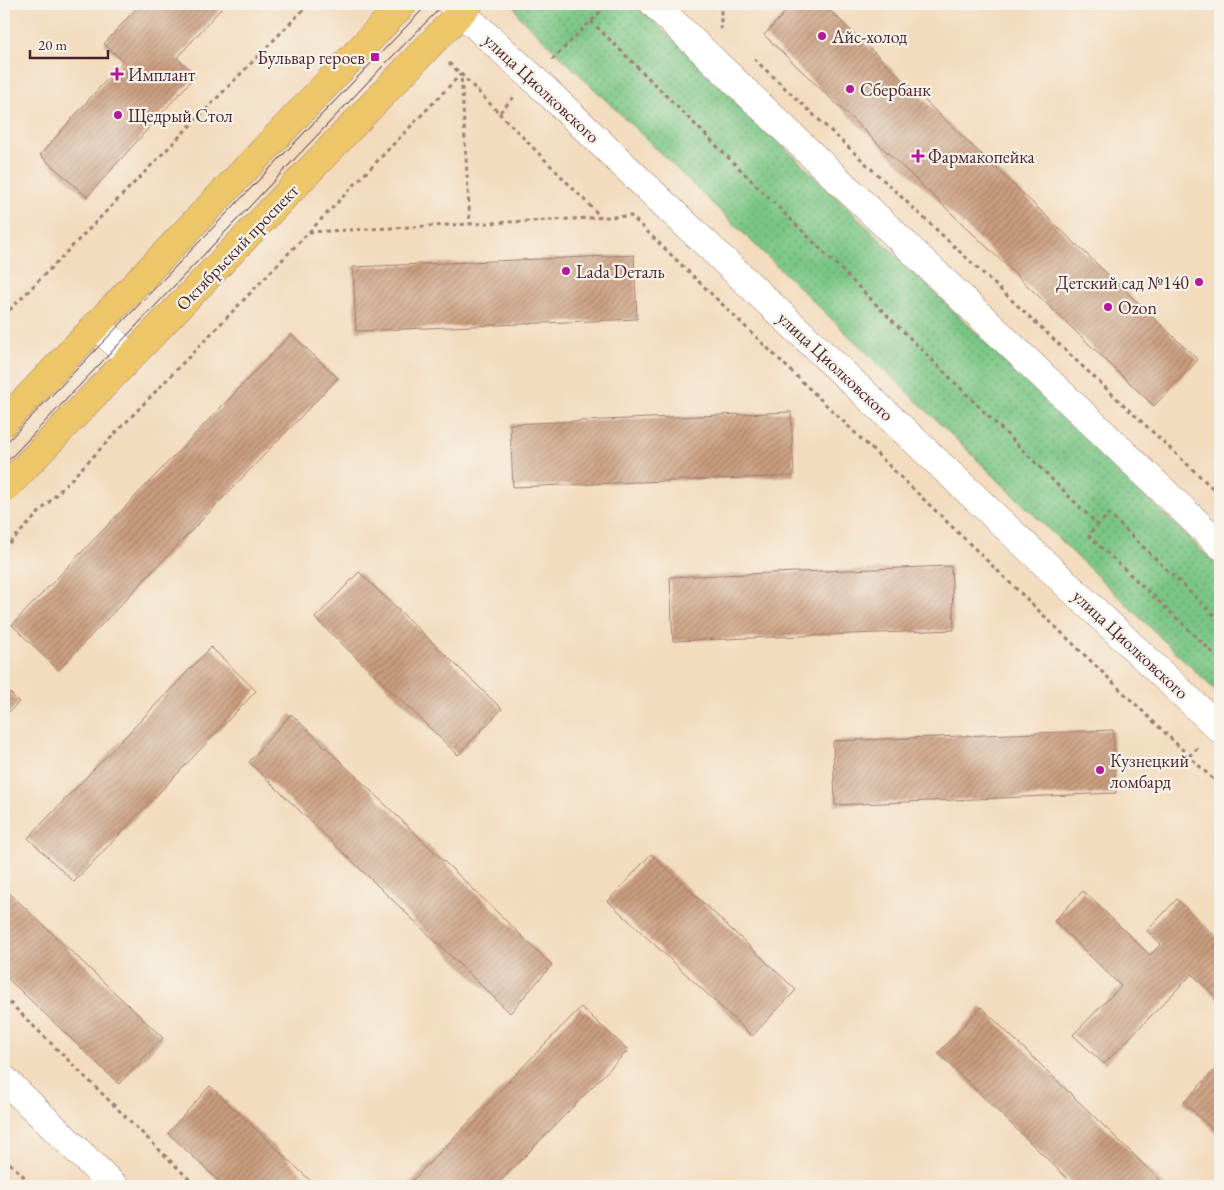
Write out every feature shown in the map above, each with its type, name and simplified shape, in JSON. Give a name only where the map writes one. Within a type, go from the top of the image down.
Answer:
[{"type":"main road","points":[[4,422],[403,4]]},
{"type":"main road","name":"Октябрьский проспект","points":[[4,489],[461,7]]},
{"type":"street","points":[[654,4],[1220,545]]},
{"type":"street","name":"улица Циолковского","points":[[461,7],[662,202],[1220,729]]},
{"type":"street","points":[[97,325],[130,358]]},
{"type":"street","points":[[4,1079],[114,1186]]},
{"type":"path","points":[[4,316],[309,4]]},
{"type":"path","points":[[608,4],[591,22],[1098,525]]},
{"type":"path","points":[[714,22],[721,28],[721,4]]},
{"type":"path","points":[[750,55],[1220,496]]},
{"type":"path","points":[[4,549],[461,74],[470,224]]},
{"type":"path","points":[[499,113],[601,217]]},
{"type":"path","points":[[308,232],[631,216],[1220,786]]},
{"type":"path","points":[[1220,621],[1109,514],[1088,535],[1220,659]]},
{"type":"path","points":[[4,997],[196,1186]]},
{"type":"path","points":[[4,1158],[34,1186]]},
{"type":"green space","points":[[514,4],[636,4],[1220,568],[1220,695],[519,16]]},
{"type":"building","name":"Щедрый Стол","points":[[140,4],[225,4],[177,58],[196,75],[87,197],[40,155],[123,61],[104,44]]},
{"type":"building","points":[[793,4],[823,4],[1198,360],[1154,406],[764,35]]},
{"type":"building","points":[[634,255],[637,319],[356,331],[353,267]]},
{"type":"building","points":[[291,334],[338,378],[58,670],[12,625]]},
{"type":"building","points":[[791,412],[794,476],[513,487],[510,424]]},
{"type":"building","points":[[951,566],[954,630],[673,641],[670,577]]},
{"type":"building","points":[[359,572],[502,709],[458,755],[315,618]]},
{"type":"building","points":[[211,647],[256,691],[74,882],[28,838]]},
{"type":"building","points":[[4,687],[19,702],[4,717]]},
{"type":"building","points":[[291,714],[552,965],[510,1013],[249,762]]},
{"type":"building","points":[[1113,730],[1116,793],[835,805],[833,741]]},
{"type":"building","points":[[651,854],[796,990],[752,1036],[608,901]]},
{"type":"building","points":[[4,888],[163,1038],[119,1084],[4,975]]},
{"type":"building","points":[[1083,891],[1150,955],[1161,944],[1147,931],[1177,899],[1220,941],[1220,1001],[1192,974],[1104,1064],[1073,1035],[1121,986],[1054,921]]},
{"type":"building","points":[[581,1007],[628,1050],[496,1186],[407,1186]]},
{"type":"building","points":[[981,1007],[1166,1186],[1075,1186],[938,1053]]},
{"type":"building","points":[[1220,1064],[1220,1137],[1184,1102]]},
{"type":"building","points":[[210,1086],[316,1186],[224,1186],[168,1133]]},
{"type":"tram line","points":[[4,445],[428,4]]},
{"type":"tram line","points":[[4,465],[444,4]]},
{"type":"place","name":"Айс-холод","points":[[822,36]]},
{"type":"place","name":"Бульвар героев","points":[[375,57]]},
{"type":"place","name":"Имплант","points":[[117,74]]},
{"type":"place","name":"Сбербанк","points":[[850,89]]},
{"type":"place","name":"Щедрый Стол","points":[[118,115]]},
{"type":"place","name":"Фармакопейка","points":[[918,156]]},
{"type":"place","name":"Lada Dеталь","points":[[566,271]]},
{"type":"place","name":"Детский сад №140","points":[[1199,282]]},
{"type":"place","name":"Ozon","points":[[1108,307]]},
{"type":"place","name":"Кузнецкий ломбард","points":[[1100,770]]}]
